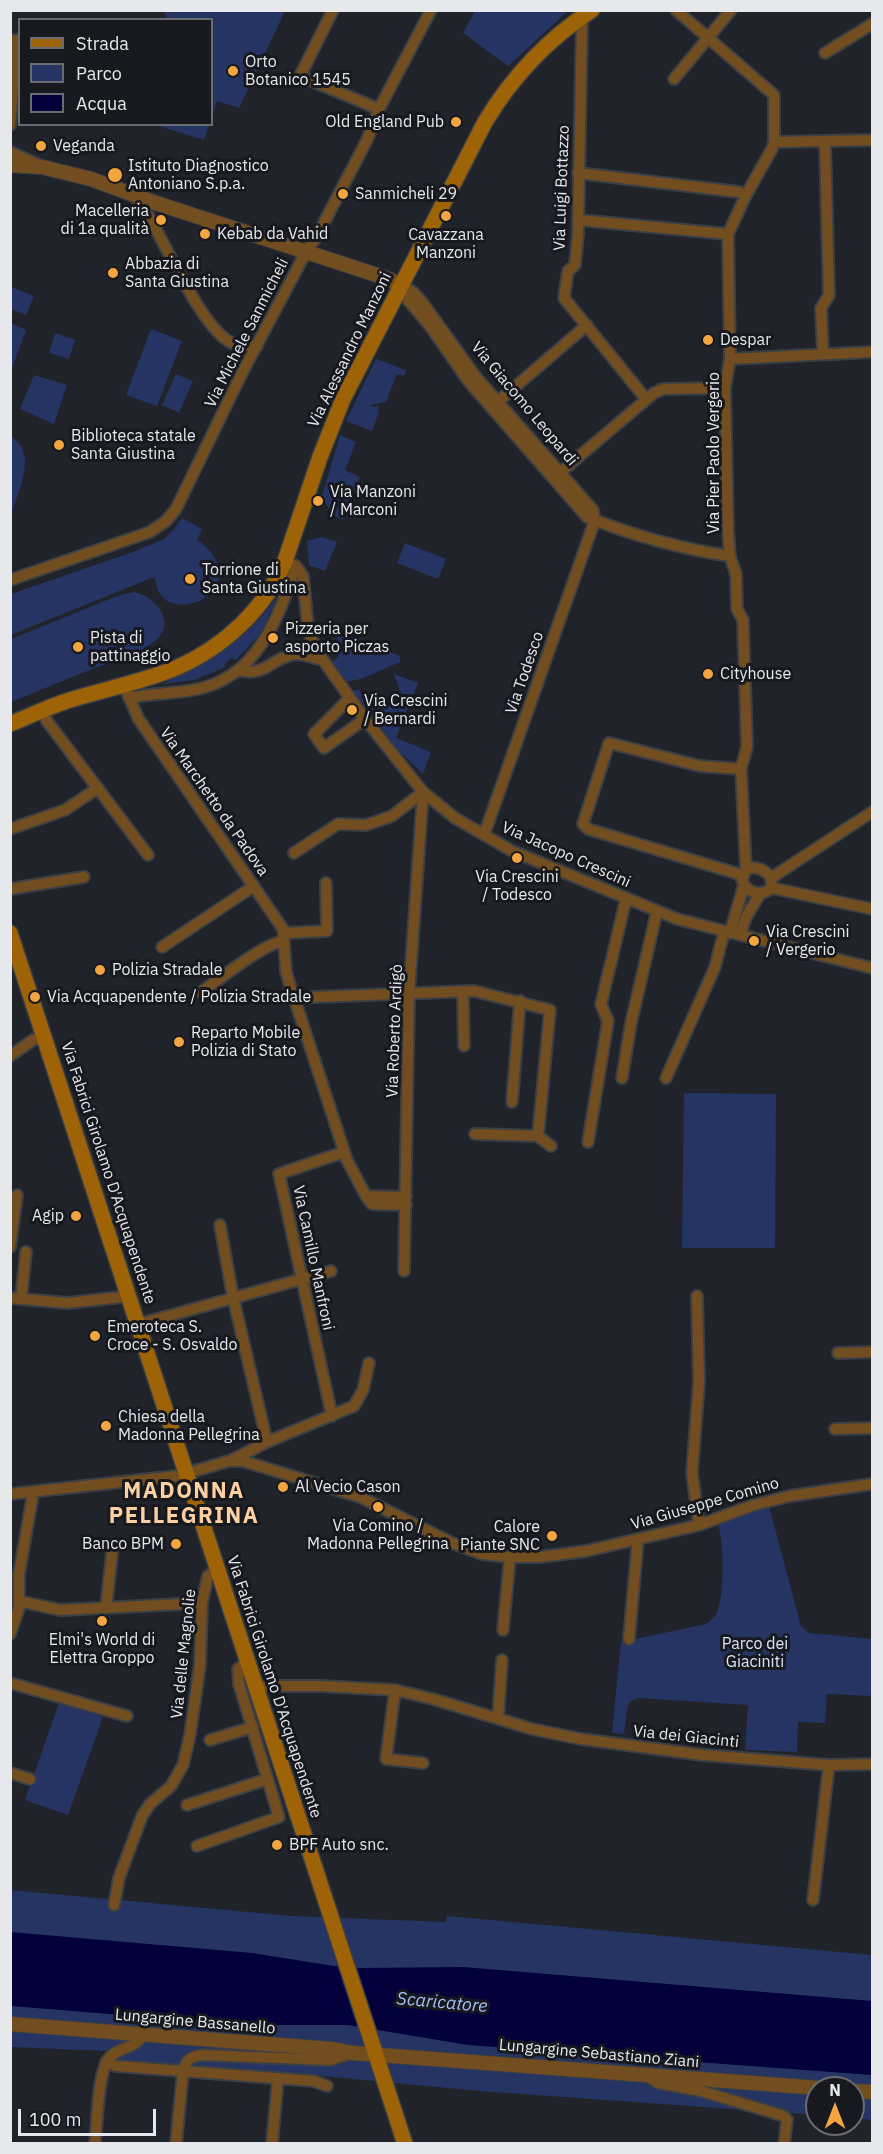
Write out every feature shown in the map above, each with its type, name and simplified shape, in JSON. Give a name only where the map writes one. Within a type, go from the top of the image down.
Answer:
[{"type":"main road","name":"Via Alessandro Manzoni","points":[[10,724],[61,703],[126,692],[193,660],[237,629],[266,596],[291,564],[335,419],[480,131],[501,96],[537,55],[588,13]]},
{"type":"main road","name":"Via Fabrici Girolamo D'Acquapendente","points":[[10,933],[405,2144]]},
{"type":"street","points":[[333,10],[300,76],[379,109]]},
{"type":"street","name":"Via Michele Sanmicheli","points":[[10,580],[150,532],[166,521],[176,509],[257,346],[367,140],[379,109],[431,10]]},
{"type":"street","points":[[674,79],[731,10]]},
{"type":"street","points":[[677,12],[774,95],[774,142],[873,140]]},
{"type":"street","name":"Via Luigi Bottazzo","points":[[588,13],[578,173],[578,220],[574,265],[568,271],[564,298],[646,399]]},
{"type":"street","points":[[825,52],[873,24]]},
{"type":"street","points":[[10,125],[16,40]]},
{"type":"street","name":"Via Pier Paolo Vergerio","points":[[732,933],[744,876],[741,769],[747,747],[744,627],[737,609],[736,574],[730,556],[728,530],[725,388],[730,359],[728,234],[746,195],[769,157],[774,142]]},
{"type":"street","points":[[823,354],[821,308],[829,295],[825,142]]},
{"type":"street","points":[[10,152],[42,167]]},
{"type":"street","name":"Via Giacomo Leopardi","points":[[10,165],[42,167],[91,179],[386,278],[413,292],[495,405],[557,475],[593,510],[595,520]]},
{"type":"street","points":[[578,173],[739,192],[746,195]]},
{"type":"street","points":[[133,194],[148,215],[198,306],[218,332],[228,342],[257,346]]},
{"type":"street","points":[[578,220],[728,234]]},
{"type":"street","points":[[495,405],[587,325]]},
{"type":"street","points":[[730,359],[873,352]]},
{"type":"street","points":[[557,475],[654,393],[663,389],[725,388]]},
{"type":"street","points":[[595,520],[607,526],[708,553],[730,556]]},
{"type":"street","name":"Via Todesco","points":[[484,835],[595,520]]},
{"type":"street","name":"Via Jacopo Crescini","points":[[291,564],[303,576],[308,628],[323,660],[365,719],[423,792],[455,818],[512,851],[657,911],[732,933],[873,968]]},
{"type":"street","name":"Via Alessandro Manzoni","points":[[126,692],[200,689],[238,670],[261,646],[273,625],[291,564]]},
{"type":"street","points":[[238,670],[250,673],[298,654],[323,660]]},
{"type":"street","name":"Via Marchetto da Padova","points":[[126,692],[138,718],[254,886],[284,937],[286,971],[344,1152],[366,1196],[406,1201]]},
{"type":"street","points":[[350,698],[314,734],[324,748],[365,719]]},
{"type":"street","points":[[42,711],[46,721],[148,855]]},
{"type":"street","points":[[741,769],[700,766],[609,743],[583,824],[588,829],[731,873],[744,876],[758,868],[764,871],[771,883],[873,909]]},
{"type":"street","points":[[10,829],[65,810],[98,788]]},
{"type":"street","points":[[294,853],[338,824],[366,825],[392,816],[423,792]]},
{"type":"street","name":"Via Roberto Ardigò","points":[[404,1271],[409,993],[423,792]]},
{"type":"street","points":[[666,1078],[732,933],[746,917],[760,894],[771,883],[873,812]]},
{"type":"street","points":[[744,876],[753,892],[760,894]]},
{"type":"street","points":[[10,889],[84,877]]},
{"type":"street","points":[[201,992],[284,937],[327,931],[326,883]]},
{"type":"street","points":[[162,947],[254,886]]},
{"type":"street","points":[[588,1142],[608,1021],[602,1004],[626,899]]},
{"type":"street","points":[[622,1078],[631,1023],[657,911]]},
{"type":"street","points":[[463,992],[464,1046]]},
{"type":"street","points":[[295,999],[481,992],[550,1010],[538,1137]]},
{"type":"street","points":[[512,1102],[520,1002]]},
{"type":"street","points":[[10,1056],[33,1040],[45,1036]]},
{"type":"street","points":[[475,1134],[538,1137],[551,1146]]},
{"type":"street","name":"Via Camillo Manfroni","points":[[332,1416],[279,1174],[344,1152]]},
{"type":"street","points":[[10,1247],[17,1196]]},
{"type":"street","points":[[220,1225],[233,1297],[267,1442]]},
{"type":"street","points":[[26,1252],[16,1299],[68,1304],[130,1296]]},
{"type":"street","points":[[139,1324],[331,1271]]},
{"type":"street","points":[[697,1296],[699,1382],[692,1473],[699,1525]]},
{"type":"street","points":[[838,1353],[873,1352]]},
{"type":"street","points":[[229,1461],[267,1442],[354,1406],[363,1390],[369,1363]]},
{"type":"street","points":[[835,1429],[873,1428]]},
{"type":"street","name":"Via Giuseppe Comino","points":[[10,1494],[186,1474],[229,1461],[251,1463],[341,1490],[376,1504],[452,1543],[482,1554],[540,1557],[586,1551],[699,1525],[754,1505],[790,1496],[873,1484]]},
{"type":"street","points":[[10,1634],[19,1608],[19,1574],[32,1500],[31,1492]]},
{"type":"street","points":[[628,1639],[638,1539]]},
{"type":"street","points":[[106,1608],[112,1545]]},
{"type":"street","points":[[503,1630],[510,1557]]},
{"type":"street","name":"Via delle Magnolie","points":[[114,1905],[119,1878],[142,1816],[150,1804],[171,1786],[183,1765],[190,1735],[200,1665],[202,1603],[208,1576],[218,1570]]},
{"type":"street","points":[[10,1588],[19,1574]]},
{"type":"street","points":[[19,1601],[60,1610],[202,1603]]},
{"type":"street","points":[[498,1719],[502,1660]]},
{"type":"street","points":[[197,1846],[279,1817],[239,1684],[238,1669],[247,1662]]},
{"type":"street","points":[[10,1683],[127,1716]]},
{"type":"street","name":"Via dei Giacinti","points":[[256,1688],[321,1686],[395,1690],[532,1729],[581,1739],[642,1748],[829,1765],[873,1764]]},
{"type":"street","points":[[395,1690],[386,1759],[423,1763]]},
{"type":"street","points":[[210,1740],[253,1727]]},
{"type":"street","points":[[813,1900],[829,1765]]},
{"type":"street","points":[[10,1773],[30,1779]]},
{"type":"street","points":[[187,1805],[268,1779]]},
{"type":"street","name":"Lungargine Bassanello","points":[[10,2024],[377,2054]]},
{"type":"street","points":[[95,2144],[102,2078],[106,2062],[115,2051],[136,2043],[141,2039],[142,2034]]},
{"type":"street","points":[[176,2144],[183,2071],[186,2061],[191,2057],[203,2055],[330,2060],[353,2053]]},
{"type":"street","name":"Lungargine Sebastiano Ziani","points":[[377,2054],[805,2087]]},
{"type":"street","points":[[201,2072],[203,2055]]},
{"type":"street","points":[[106,2062],[116,2066],[314,2081],[327,2086]]},
{"type":"street","points":[[646,2075],[658,2083],[701,2091],[784,2116],[787,2120],[784,2144]]},
{"type":"street","points":[[272,2144],[278,2078]]},
{"type":"green space","name":"Orto Botanico 1545","points":[[164,11],[285,11],[239,108],[217,101],[213,114],[213,18],[167,18]]},
{"type":"green space","points":[[475,11],[568,11],[508,66],[463,33]]},
{"type":"green space","points":[[159,126],[209,126],[204,140]]},
{"type":"green space","points":[[11,287],[34,296],[26,315],[11,309]]},
{"type":"green space","points":[[11,323],[26,330],[11,371]]},
{"type":"green space","points":[[151,329],[182,341],[157,406],[126,395]]},
{"type":"green space","points":[[55,333],[75,340],[69,359],[49,353]]},
{"type":"green space","points":[[376,359],[406,370],[404,376],[397,374],[386,402],[371,405],[372,407],[378,406],[379,412],[372,431],[346,421]]},
{"type":"green space","points":[[176,374],[193,381],[179,413],[162,405]]},
{"type":"green space","points":[[34,375],[67,385],[54,424],[20,409]]},
{"type":"green space","points":[[340,435],[356,442],[345,470],[360,477],[344,520],[332,515],[322,496]]},
{"type":"green space","points":[[11,437],[24,452],[25,462],[22,483],[12,512]]},
{"type":"green space","points":[[182,518],[202,529],[197,540],[207,548],[219,566],[219,580],[216,587],[205,598],[189,604],[173,603],[160,594],[154,577],[11,635],[11,594],[164,539]]},
{"type":"green space","points":[[322,537],[337,542],[325,571],[309,565],[307,541]]},
{"type":"green space","points":[[405,543],[446,559],[438,579],[397,563]]},
{"type":"green space","name":"Pista di pattinaggio","points":[[133,592],[149,598],[161,611],[164,626],[162,634],[155,641],[131,654],[11,702],[11,639],[117,596]]},
{"type":"green space","points":[[279,594],[260,634],[236,660],[231,658],[224,665],[226,667],[194,680],[162,684],[227,648],[254,624]]},
{"type":"green space","points":[[339,631],[400,656],[400,662],[361,679],[346,682],[332,661],[339,657],[335,650]]},
{"type":"green space","points":[[394,674],[418,683],[396,738],[431,752],[423,774],[399,751],[353,691],[358,689],[372,707],[402,696]]},
{"type":"green space","points":[[684,1093],[776,1094],[775,1248],[682,1248]]},
{"type":"green space","name":"Parco dei Giaciniti","points":[[769,1506],[801,1626],[809,1633],[872,1639],[872,1696],[827,1694],[825,1723],[798,1722],[797,1752],[745,1750],[748,1705],[639,1698],[631,1701],[627,1708],[624,1734],[612,1733],[621,1642],[706,1624],[712,1619],[719,1606],[723,1569],[718,1524]]},
{"type":"green space","points":[[59,1703],[103,1717],[68,1815],[25,1800]]},
{"type":"green space","points":[[10,1890],[291,1916],[445,1922],[447,1916],[872,1955],[872,2120],[865,2119],[865,2076],[805,2076],[805,2114],[480,2091],[279,2072],[117,2061],[107,2051],[11,2047]]},
{"type":"water","name":"Scaricatore","points":[[10,1932],[252,1953],[358,1968],[463,1967],[872,2001],[872,2075],[468,2045],[348,2025],[246,2025],[11,2006]]},
{"type":"place","name":"Orto Botanico 1545","points":[[233,71]]},
{"type":"place","name":"Old England Pub","points":[[456,122]]},
{"type":"place","name":"Veganda","points":[[41,146]]},
{"type":"place","name":"Istituto Diagnostico Antoniano S.p.a.","points":[[115,175]]},
{"type":"place","name":"Sanmicheli 29","points":[[343,194]]},
{"type":"place","name":"Cavazzana Manzoni","points":[[446,216]]},
{"type":"place","name":"Macelleria di 1a qualità","points":[[161,220]]},
{"type":"place","name":"Kebab da Vahid","points":[[205,234]]},
{"type":"place","name":"Abbazia di Santa Giustina","points":[[113,273]]},
{"type":"place","name":"Despar","points":[[708,340]]},
{"type":"place","name":"Biblioteca statale Santa Giustina","points":[[59,445]]},
{"type":"place","name":"Via Manzoni / Marconi","points":[[318,501]]},
{"type":"place","name":"Torrione di Santa Giustina","points":[[190,579]]},
{"type":"place","name":"Pizzeria per asporto Piczas","points":[[273,638]]},
{"type":"place","name":"Pista di pattinaggio","points":[[78,647]]},
{"type":"place","name":"Cityhouse","points":[[708,674]]},
{"type":"place","name":"Via Crescini / Bernardi","points":[[352,710]]},
{"type":"place","name":"Via Crescini / Todesco","points":[[517,858]]},
{"type":"place","name":"Via Crescini / Vergerio","points":[[754,941]]},
{"type":"place","name":"Polizia Stradale","points":[[100,970]]},
{"type":"place","name":"Via Acquapendente / Polizia Stradale","points":[[35,997]]},
{"type":"place","name":"Reparto Mobile Polizia di Stato","points":[[179,1042]]},
{"type":"place","name":"Agip","points":[[76,1216]]},
{"type":"place","name":"Emeroteca S. Croce - S. Osvaldo","points":[[95,1336]]},
{"type":"place","name":"Chiesa della Madonna Pellegrina","points":[[106,1426]]},
{"type":"place","name":"Al Vecio Cason","points":[[283,1487]]},
{"type":"place","name":"Via Comino / Madonna Pellegrina","points":[[378,1507]]},
{"type":"place","name":"Calore Piante SNC","points":[[552,1536]]},
{"type":"place","name":"Banco BPM","points":[[176,1544]]},
{"type":"place","name":"Elmi's World di Elettra Groppo","points":[[102,1621]]},
{"type":"place","name":"BPF Auto snc.","points":[[277,1845]]},
{"type":"district","name":"MADONNA PELLEGRINA","points":[[184,1504]]}]
